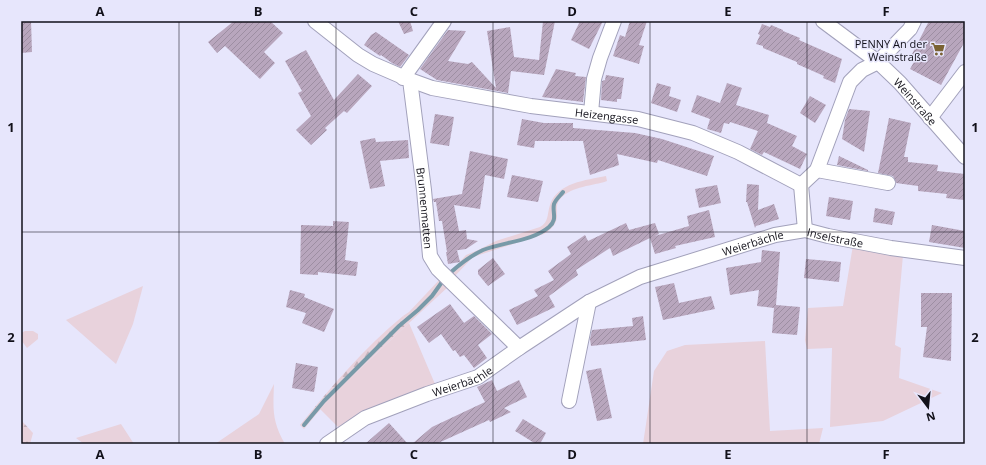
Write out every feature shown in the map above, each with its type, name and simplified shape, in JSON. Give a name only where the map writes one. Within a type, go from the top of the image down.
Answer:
[{"type":"street","name":"Heizengasse","points":[[314,21],[358,55],[406,79],[432,88],[531,106],[638,119],[693,133],[738,152],[801,185]]},
{"type":"street","points":[[406,79],[444,21]]},
{"type":"street","points":[[591,113],[594,79],[614,21]]},
{"type":"street","name":"Weinstraße","points":[[823,21],[878,62],[900,83],[965,157]]},
{"type":"street","points":[[801,185],[817,170],[850,82],[862,70],[878,62],[910,29],[914,21]]},
{"type":"street","points":[[930,118],[965,72]]},
{"type":"street","name":"Brunnenmatten","points":[[406,79],[424,190],[430,256],[438,269],[519,348]]},
{"type":"street","points":[[817,170],[888,183]]},
{"type":"street","name":"Inselstraße","points":[[801,185],[805,230],[884,247],[965,258]]},
{"type":"street","name":"Weierbächle","points":[[327,444],[365,418],[427,394],[478,377],[519,348],[590,302],[640,277],[775,235],[805,230]]},
{"type":"street","points":[[569,401],[590,302]]},
{"type":"green space","points":[[606,176],[607,181],[571,191],[561,198],[558,202],[557,219],[555,224],[544,234],[473,257],[453,278],[446,273],[456,266],[466,255],[496,241],[543,225],[554,198],[566,187],[581,181]]},
{"type":"green space","points":[[853,245],[903,255],[895,345],[901,348],[899,378],[942,393],[883,421],[830,427],[832,348],[807,349],[805,340],[808,308],[843,306]]},
{"type":"green space","points":[[441,278],[449,286],[409,323],[403,316],[409,312]]},
{"type":"green space","points":[[143,286],[133,324],[116,364],[66,320]]},
{"type":"green space","points":[[403,316],[409,323],[341,387],[304,429],[300,425],[336,382],[375,341]]},
{"type":"green space","points":[[409,323],[435,384],[339,428],[320,409],[344,384]]},
{"type":"green space","points":[[25,331],[33,331],[38,334],[38,339],[27,348],[21,340],[21,333]]},
{"type":"green space","points":[[765,341],[770,431],[823,428],[819,444],[643,444],[654,371],[667,351],[685,345]]},
{"type":"green space","points":[[274,384],[274,415],[278,429],[285,444],[215,444],[259,414]]},
{"type":"green space","points":[[21,420],[33,433],[30,444],[21,444]]},
{"type":"green space","points":[[121,424],[134,444],[84,444],[76,438]]},
{"type":"building","points":[[21,21],[31,21],[32,52],[21,53]]},
{"type":"building","points":[[234,21],[270,21],[283,33],[264,52],[275,63],[260,79],[225,46],[217,53],[208,42]]},
{"type":"building","points":[[398,21],[410,21],[413,31],[404,34]]},
{"type":"building","points":[[543,21],[555,21],[544,75],[511,71],[508,93],[437,80],[420,69],[448,30],[466,31],[448,61],[468,64],[472,62],[496,88],[487,31],[510,27],[514,57],[539,60]]},
{"type":"building","points":[[580,21],[603,21],[589,49],[571,40]]},
{"type":"building","points":[[630,21],[647,21],[639,45],[644,46],[639,64],[613,56],[620,35],[625,37]]},
{"type":"building","name":"PENNY An der Weinstraße","points":[[929,21],[965,21],[965,41],[941,85],[910,69],[915,60],[910,58]]},
{"type":"building","points":[[762,24],[770,27],[771,25],[783,30],[800,38],[799,40],[842,59],[835,83],[823,78],[824,76],[797,64],[797,62],[756,44],[760,35],[758,34]]},
{"type":"building","points":[[376,32],[409,55],[400,67],[364,45],[371,35]]},
{"type":"building","points":[[306,50],[334,100],[358,74],[372,86],[347,113],[344,111],[325,128],[327,130],[311,145],[296,130],[311,116],[298,93],[302,91],[285,61]]},
{"type":"building","points":[[556,69],[576,73],[575,76],[586,77],[583,102],[542,97]]},
{"type":"building","points":[[606,75],[624,78],[621,99],[617,99],[617,102],[601,100],[602,81],[605,80]]},
{"type":"building","points":[[657,83],[671,87],[669,96],[681,100],[677,112],[651,103]]},
{"type":"building","points":[[727,83],[742,88],[736,105],[769,115],[767,123],[797,136],[792,146],[807,154],[800,169],[764,152],[762,155],[750,149],[758,131],[730,122],[729,124],[724,123],[721,133],[707,129],[710,119],[691,112],[697,95],[720,103]]},
{"type":"building","points":[[810,96],[826,105],[815,123],[800,113]]},
{"type":"building","points":[[849,109],[870,111],[864,152],[842,139],[845,120]]},
{"type":"building","points":[[435,114],[454,117],[449,146],[430,143]]},
{"type":"building","points":[[889,118],[911,123],[904,157],[908,157],[908,162],[938,165],[937,171],[965,174],[964,200],[946,198],[947,194],[918,191],[918,186],[896,183],[893,176],[878,173]]},
{"type":"building","points":[[522,119],[544,123],[573,123],[573,128],[635,133],[662,139],[714,156],[707,176],[658,160],[657,163],[617,154],[619,165],[590,175],[583,141],[535,141],[534,148],[517,145]]},
{"type":"building","points":[[375,138],[376,142],[408,140],[409,158],[380,161],[385,186],[370,189],[360,141]]},
{"type":"building","points":[[470,151],[508,159],[504,179],[485,175],[480,209],[454,205],[459,231],[466,230],[467,239],[478,241],[466,249],[457,250],[460,262],[448,264],[442,221],[439,221],[436,202],[434,202],[433,199],[462,194]]},
{"type":"building","points":[[839,156],[868,170],[868,171],[837,165]]},
{"type":"building","points":[[512,175],[543,181],[538,202],[507,197]]},
{"type":"building","points":[[747,184],[759,185],[758,210],[774,204],[779,219],[756,226],[755,228],[746,202]]},
{"type":"building","points":[[717,185],[721,203],[699,208],[695,189]]},
{"type":"building","points":[[829,197],[853,201],[850,220],[826,216]]},
{"type":"building","points":[[875,208],[895,212],[892,225],[873,222]]},
{"type":"building","points":[[709,210],[715,237],[675,246],[676,248],[655,254],[650,238],[613,256],[610,248],[576,270],[578,275],[549,296],[555,307],[517,325],[509,310],[538,296],[534,290],[554,280],[548,271],[571,254],[567,247],[585,235],[588,241],[626,223],[629,230],[655,223],[659,234],[655,236],[689,226],[687,216]]},
{"type":"building","points":[[333,221],[349,222],[345,260],[358,262],[356,276],[318,272],[318,275],[300,274],[301,225],[333,226]]},
{"type":"building","points":[[932,225],[965,231],[965,248],[929,242]]},
{"type":"building","points":[[762,250],[780,252],[776,305],[800,307],[797,335],[772,333],[774,308],[757,306],[759,290],[730,295],[726,268],[761,262]]},
{"type":"building","points":[[493,258],[505,274],[488,286],[478,274],[478,270]]},
{"type":"building","points":[[806,259],[841,262],[839,282],[804,278]]},
{"type":"building","points":[[674,283],[679,303],[711,296],[715,309],[663,320],[655,287]]},
{"type":"building","points":[[290,290],[305,294],[304,297],[334,309],[324,332],[302,323],[306,313],[286,307]]},
{"type":"building","points":[[921,293],[952,293],[951,361],[923,357],[927,327],[921,327]]},
{"type":"building","points":[[450,304],[464,323],[474,316],[492,334],[478,345],[487,358],[474,368],[464,355],[460,357],[455,350],[453,351],[441,334],[429,343],[417,327]]},
{"type":"building","points":[[643,316],[646,340],[591,346],[590,339],[592,330],[633,326],[632,318]]},
{"type":"building","points":[[296,363],[318,367],[314,392],[292,388]]},
{"type":"building","points":[[601,368],[612,418],[597,421],[586,371]]},
{"type":"building","points":[[492,380],[497,391],[519,380],[527,397],[504,408],[511,412],[490,422],[489,420],[436,444],[412,444],[432,427],[485,402],[477,387]]},
{"type":"building","points":[[523,419],[546,433],[540,444],[536,444],[515,431]]},
{"type":"building","points":[[389,423],[408,444],[365,444]]},
{"type":"waterway","points":[[450,273],[465,260],[483,250],[535,235],[549,227],[554,219],[554,204],[563,192]]},
{"type":"waterway","points":[[304,425],[324,401],[399,326],[432,296],[442,282]]},
{"type":"place","name":"PENNY An der Weinstraße","points":[[938,49]]}]
